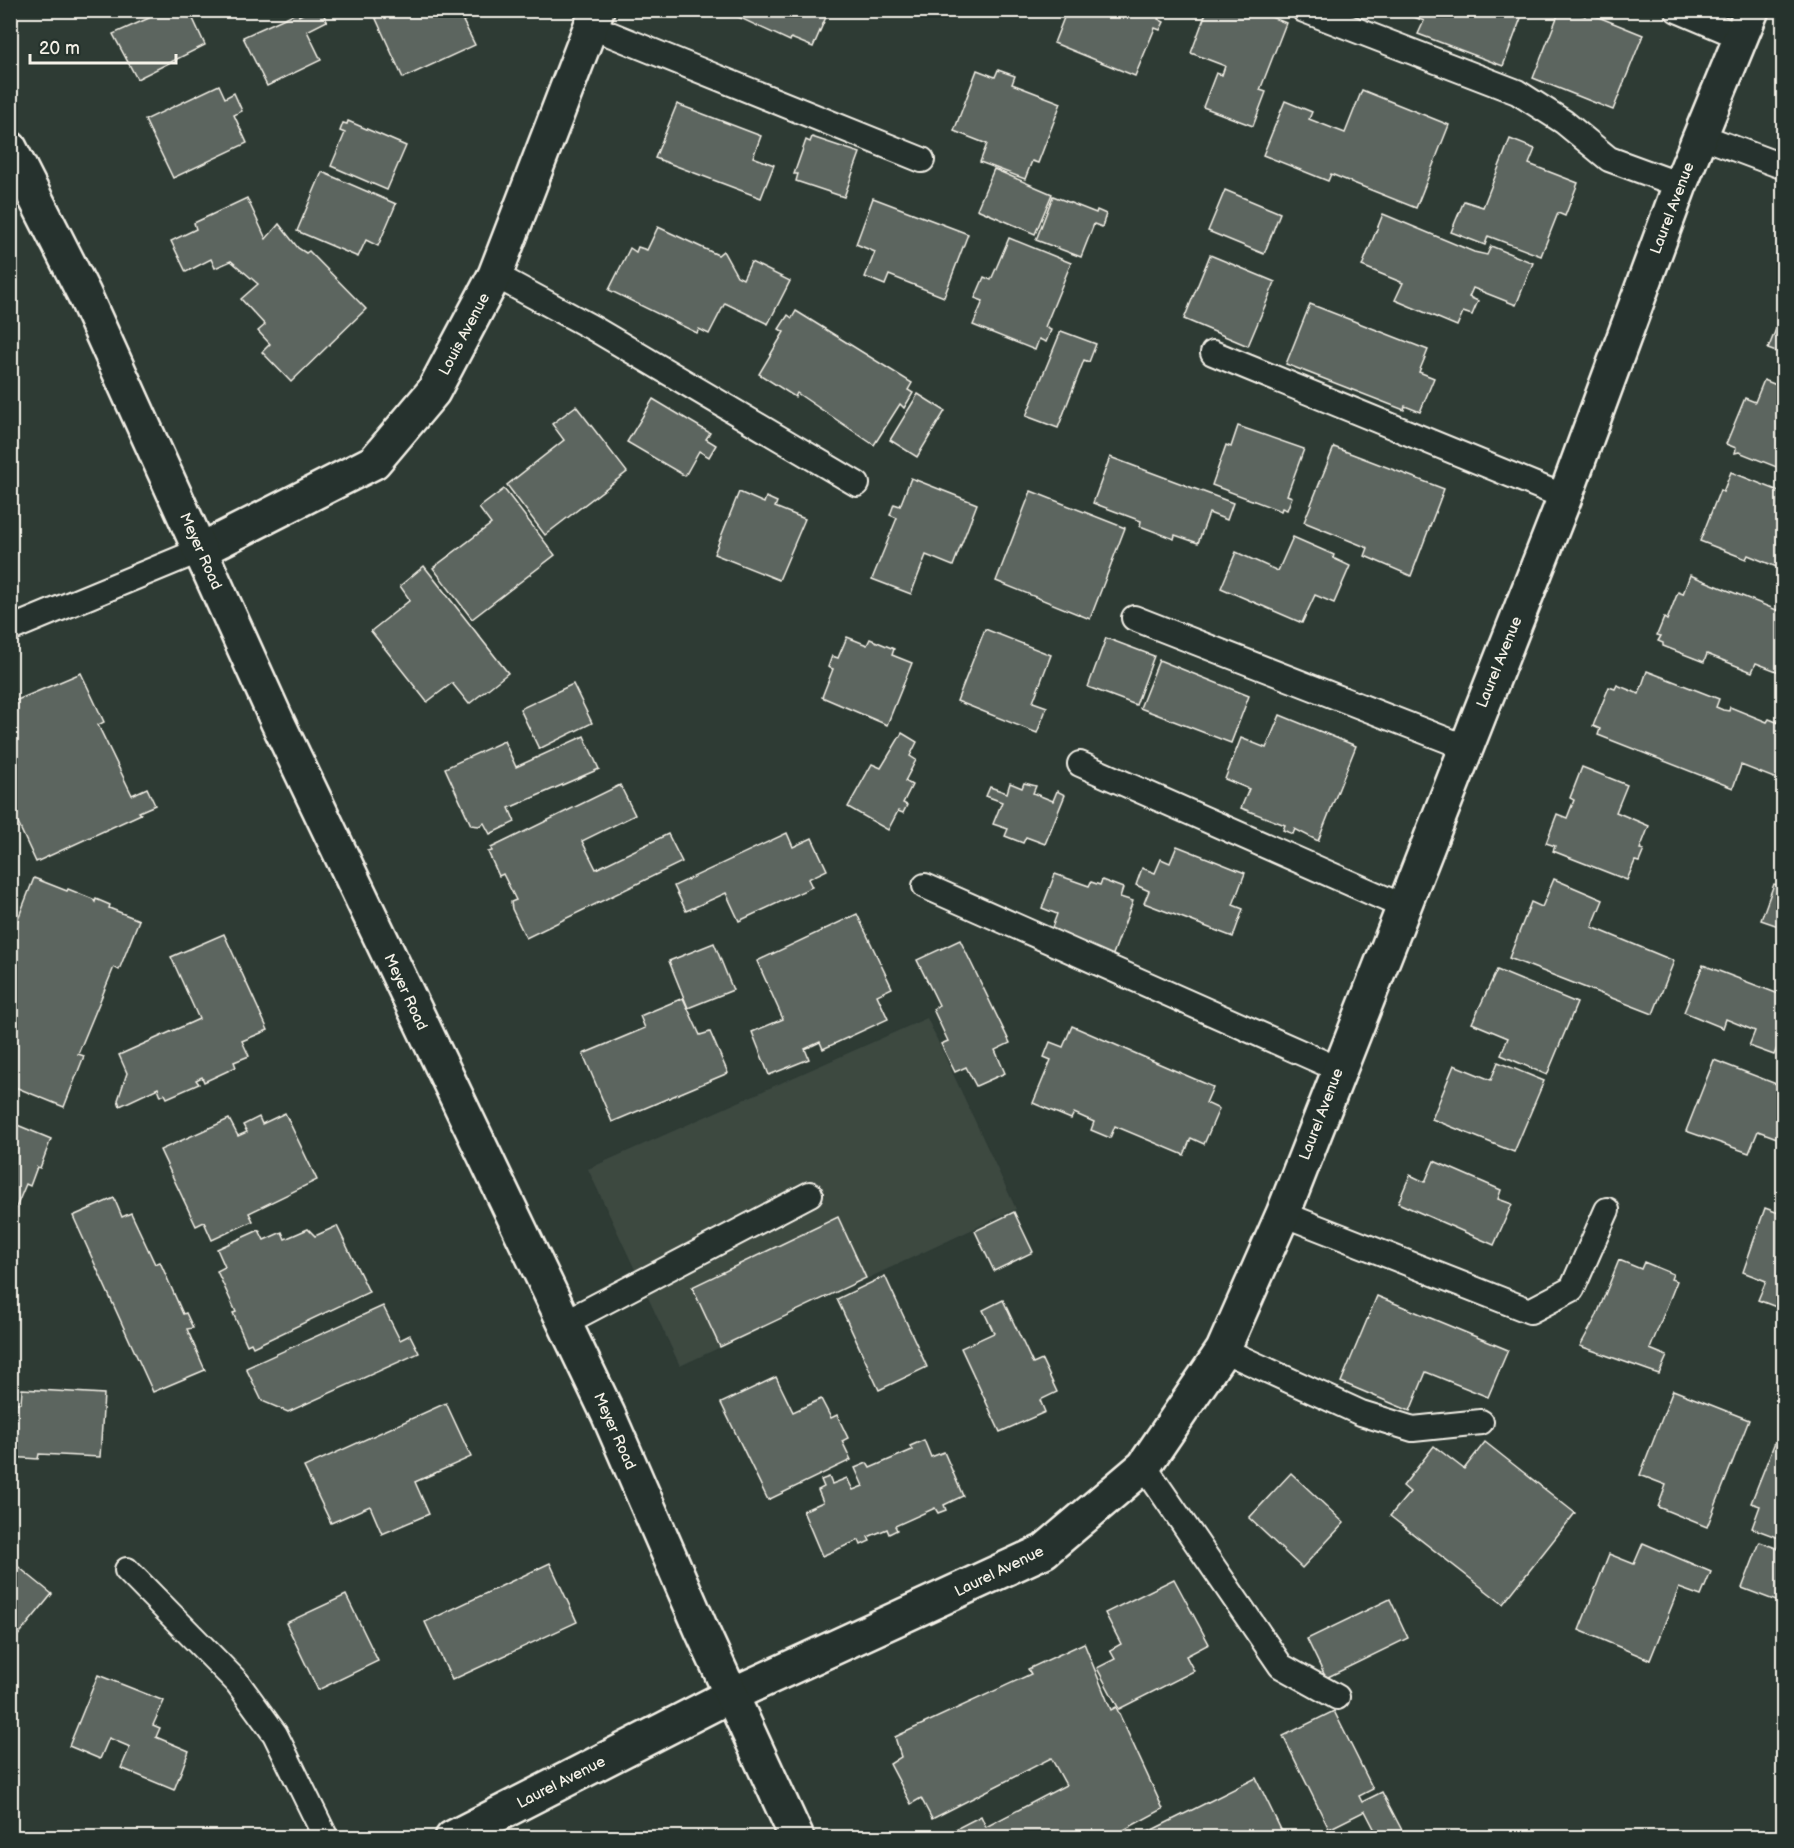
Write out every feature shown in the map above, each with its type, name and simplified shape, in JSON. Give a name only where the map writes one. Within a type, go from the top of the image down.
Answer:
[{"type":"street","name":"Louis Avenue","points":[[201,550],[374,462],[433,392],[495,275],[594,18]]},
{"type":"street","name":"Laurel Avenue","points":[[452,1838],[731,1695],[1044,1551],[1144,1466],[1223,1350],[1282,1214],[1565,496],[1680,184],[1746,24]]},
{"type":"street","name":"Meyer Road","points":[[13,159],[84,294],[283,734],[608,1414],[731,1695],[797,1838]]},
{"type":"lane","points":[[1304,10],[1517,92],[1564,122],[1609,159],[1680,184]]},
{"type":"lane","points":[[1677,10],[1746,24]]},
{"type":"lane","points":[[594,18],[922,160]]},
{"type":"lane","points":[[1701,136],[1784,167]]},
{"type":"lane","points":[[495,275],[593,327],[857,484]]},
{"type":"lane","points":[[1213,353],[1565,496]]},
{"type":"lane","points":[[10,629],[201,550]]},
{"type":"lane","points":[[1134,618],[1465,747]]},
{"type":"lane","points":[[1080,764],[1402,906]]},
{"type":"lane","points":[[925,886],[1338,1069]]},
{"type":"lane","points":[[564,1323],[810,1194]]},
{"type":"lane","points":[[1282,1214],[1530,1311],[1572,1290],[1607,1210]]},
{"type":"lane","points":[[1223,1350],[1361,1413],[1413,1429],[1481,1422]]},
{"type":"lane","points":[[1144,1466],[1281,1666],[1337,1697]]},
{"type":"lane","points":[[127,1570],[243,1691],[275,1734],[326,1838]]},
{"type":"shaded area","points":[[927,1018],[1016,1209],[680,1366],[588,1169]]},
{"type":"building","points":[[146,10],[189,10],[205,45],[137,79],[113,34],[149,18]]},
{"type":"building","points":[[310,10],[321,10],[327,21],[307,31],[321,60],[267,86],[243,37],[298,12],[299,16]]},
{"type":"building","points":[[372,10],[480,10],[481,12],[463,21],[475,45],[403,78]]},
{"type":"building","points":[[739,10],[829,10],[813,47],[791,38],[790,41],[736,16]]},
{"type":"building","points":[[1067,10],[1162,10],[1158,19],[1164,22],[1160,30],[1155,28],[1135,76],[1054,43]]},
{"type":"building","points":[[1207,10],[1254,10],[1286,23],[1260,90],[1266,92],[1253,126],[1203,107],[1216,73],[1222,75],[1225,66],[1191,53]]},
{"type":"building","points":[[1414,10],[1524,10],[1503,66],[1418,34],[1424,21],[1412,16]]},
{"type":"building","points":[[1560,10],[1571,10],[1585,16],[1586,12],[1643,35],[1613,110],[1533,78]]},
{"type":"building","points":[[977,70],[995,77],[998,70],[1015,76],[1012,84],[1061,103],[1038,163],[1032,161],[1025,179],[980,162],[987,144],[954,131]]},
{"type":"building","points":[[219,85],[225,98],[234,93],[242,111],[234,115],[247,143],[173,178],[145,120]]},
{"type":"building","points":[[1362,90],[1449,125],[1416,208],[1331,174],[1328,181],[1263,155],[1285,101],[1312,112],[1309,119],[1345,133]]},
{"type":"building","points":[[677,104],[761,136],[753,157],[774,165],[761,198],[655,158]]},
{"type":"building","points":[[348,121],[406,146],[387,190],[331,166],[345,133],[340,131],[343,123],[347,124]]},
{"type":"building","points":[[812,137],[860,153],[844,197],[796,181],[798,174],[794,174],[806,140],[810,142]]},
{"type":"building","points":[[1510,139],[1535,149],[1529,164],[1578,183],[1565,216],[1558,213],[1541,256],[1488,236],[1485,245],[1451,232],[1464,201],[1483,207]]},
{"type":"building","points":[[994,169],[1052,194],[1035,234],[977,209]]},
{"type":"building","points":[[322,172],[396,204],[378,246],[366,240],[358,257],[297,231]]},
{"type":"building","points":[[1225,190],[1280,213],[1264,254],[1208,231]]},
{"type":"building","points":[[1053,196],[1096,213],[1097,210],[1106,214],[1102,227],[1094,224],[1081,257],[1036,240]]},
{"type":"building","points":[[247,198],[266,239],[279,224],[298,248],[306,253],[309,251],[366,309],[291,382],[262,352],[270,344],[258,331],[265,325],[241,299],[258,284],[231,261],[215,268],[211,259],[186,272],[171,241],[196,229],[194,223]]},
{"type":"building","points":[[873,198],[968,234],[944,297],[889,275],[885,285],[865,277],[875,252],[856,244]]},
{"type":"building","points":[[1383,214],[1474,252],[1487,255],[1491,246],[1533,263],[1516,305],[1473,288],[1469,297],[1478,301],[1472,315],[1463,312],[1457,326],[1395,300],[1403,283],[1362,266]]},
{"type":"building","points":[[658,227],[718,255],[723,251],[737,276],[743,279],[751,262],[790,281],[768,324],[725,303],[709,334],[699,329],[697,333],[609,290],[630,248],[636,252],[638,247],[647,250]]},
{"type":"building","points":[[1009,238],[1071,263],[1045,327],[1051,330],[1046,342],[1039,339],[1035,350],[973,325],[983,301],[975,298],[984,277],[991,280]]},
{"type":"building","points":[[1210,255],[1275,282],[1248,346],[1184,319]]},
{"type":"building","points":[[1310,304],[1428,350],[1419,372],[1434,378],[1420,412],[1405,406],[1404,410],[1286,364]]},
{"type":"building","points":[[1784,309],[1784,355],[1768,349]]},
{"type":"building","points":[[796,311],[912,383],[908,390],[913,393],[904,408],[900,404],[874,445],[797,393],[795,397],[759,374],[784,332],[779,329],[788,315],[792,318]]},
{"type":"building","points":[[1061,331],[1096,344],[1089,362],[1084,360],[1058,428],[1026,416]]},
{"type":"building","points":[[1764,380],[1784,388],[1784,470],[1739,452],[1735,453],[1736,448],[1726,444],[1745,398],[1755,402]]},
{"type":"building","points":[[918,394],[945,411],[917,457],[890,440]]},
{"type":"building","points":[[653,399],[710,433],[706,439],[716,445],[709,457],[699,451],[685,476],[627,442]]},
{"type":"building","points":[[576,406],[627,472],[545,535],[507,485],[564,440],[552,424]]},
{"type":"building","points":[[1238,426],[1304,449],[1287,495],[1292,497],[1287,510],[1282,508],[1281,511],[1212,485],[1226,445],[1231,447]]},
{"type":"building","points":[[1334,447],[1444,489],[1411,576],[1365,556],[1368,548],[1304,522]]},
{"type":"building","points":[[1110,457],[1233,503],[1227,520],[1209,513],[1198,543],[1175,535],[1174,539],[1140,526],[1141,521],[1093,503]]},
{"type":"building","points":[[1731,472],[1784,493],[1784,570],[1748,555],[1746,559],[1700,541],[1720,490],[1723,492]]},
{"type":"building","points":[[911,478],[977,504],[953,566],[926,555],[911,594],[872,579],[897,518],[890,515],[894,504],[900,506]]},
{"type":"building","points":[[504,489],[555,555],[472,619],[433,568],[491,524],[479,508]]},
{"type":"building","points":[[1031,491],[1125,528],[1090,619],[996,581]]},
{"type":"building","points":[[739,492],[764,503],[766,497],[777,502],[775,507],[805,519],[779,580],[714,554]]},
{"type":"building","points":[[1293,537],[1334,555],[1333,558],[1350,566],[1334,603],[1315,595],[1302,623],[1221,588],[1236,552],[1278,571]]},
{"type":"building","points":[[424,566],[508,673],[469,704],[452,683],[427,702],[371,631],[410,600],[400,586]]},
{"type":"building","points":[[1690,575],[1784,613],[1784,674],[1756,663],[1752,672],[1707,654],[1704,662],[1663,646],[1663,643],[1658,641],[1661,636],[1657,635],[1664,618],[1667,620],[1678,592],[1683,594]]},
{"type":"building","points":[[985,629],[1051,655],[1033,702],[1047,707],[1037,733],[957,701]]},
{"type":"building","points":[[847,637],[867,645],[870,639],[894,649],[892,655],[912,663],[887,725],[822,697],[833,669],[828,667],[832,656],[838,658]]},
{"type":"building","points":[[1106,638],[1154,656],[1136,705],[1088,687]]},
{"type":"building","points":[[1159,660],[1249,696],[1231,743],[1140,708]]},
{"type":"building","points":[[1647,671],[1719,699],[1716,707],[1723,710],[1729,711],[1730,707],[1767,722],[1769,719],[1784,725],[1784,782],[1741,765],[1733,788],[1598,735],[1600,729],[1593,726],[1609,687],[1615,689],[1617,685],[1639,694]]},
{"type":"building","points":[[81,673],[104,722],[98,725],[132,795],[147,788],[155,805],[139,812],[141,814],[36,862],[10,806],[10,703]]},
{"type":"building","points":[[573,684],[592,723],[539,749],[520,709]]},
{"type":"building","points":[[1280,715],[1356,746],[1318,841],[1295,829],[1293,834],[1283,830],[1285,825],[1241,808],[1249,789],[1225,779],[1241,738],[1266,748]]},
{"type":"building","points":[[902,733],[917,742],[910,756],[916,760],[905,781],[912,785],[903,803],[907,805],[903,813],[898,811],[888,830],[848,807],[872,764],[881,768]]},
{"type":"building","points":[[584,736],[599,769],[509,808],[515,822],[490,834],[484,823],[479,826],[471,825],[445,768],[504,741],[516,767]]},
{"type":"building","points":[[1582,767],[1627,785],[1616,812],[1649,826],[1640,849],[1644,850],[1639,862],[1635,861],[1627,880],[1553,851],[1555,846],[1546,843],[1557,814],[1567,818],[1574,800],[1570,798]]},
{"type":"building","points":[[1010,783],[1022,788],[1024,783],[1036,786],[1033,793],[1053,801],[1057,791],[1065,795],[1045,844],[1026,837],[1023,843],[1005,836],[1008,829],[993,824],[1002,802],[986,796],[990,787],[1007,793]]},
{"type":"building","points":[[620,785],[635,815],[582,841],[596,869],[668,834],[682,862],[526,938],[512,909],[511,902],[516,900],[503,874],[499,876],[488,852],[492,851],[491,848]]},
{"type":"building","points":[[787,833],[793,847],[812,838],[827,870],[808,879],[812,887],[739,921],[726,893],[686,911],[674,886]]},
{"type":"building","points":[[1177,846],[1245,873],[1233,905],[1243,909],[1233,937],[1144,903],[1149,891],[1136,885],[1142,868],[1155,873],[1161,859],[1170,863]]},
{"type":"building","points":[[1784,873],[1784,928],[1761,920],[1774,884],[1779,885]]},
{"type":"building","points":[[1055,874],[1089,886],[1091,882],[1100,885],[1102,880],[1123,888],[1120,897],[1133,901],[1112,957],[1050,933],[1057,914],[1042,908]]},
{"type":"building","points":[[34,878],[67,891],[68,889],[93,899],[95,902],[96,899],[110,905],[109,908],[139,920],[119,970],[114,967],[78,1054],[84,1056],[64,1107],[10,1085],[10,921],[16,924]]},
{"type":"building","points":[[1554,879],[1603,900],[1592,927],[1674,961],[1653,1014],[1509,958],[1531,902],[1542,907]]},
{"type":"building","points":[[857,914],[892,988],[877,995],[888,1019],[823,1049],[820,1042],[805,1049],[809,1059],[769,1075],[752,1032],[783,1019],[757,961]]},
{"type":"building","points":[[224,934],[268,1030],[242,1041],[249,1056],[234,1062],[236,1067],[204,1082],[202,1077],[196,1080],[199,1084],[167,1098],[165,1094],[161,1096],[158,1088],[120,1106],[118,1100],[127,1073],[119,1055],[199,1019],[171,957]]},
{"type":"building","points":[[960,940],[1010,1043],[995,1050],[1005,1073],[976,1086],[966,1067],[955,1072],[941,1044],[948,1041],[933,1009],[939,1005],[917,960]]},
{"type":"building","points":[[714,943],[733,990],[688,1008],[669,961]]},
{"type":"building","points":[[1703,965],[1784,996],[1784,1031],[1774,1055],[1749,1046],[1755,1031],[1726,1019],[1723,1028],[1684,1012]]},
{"type":"building","points":[[1497,970],[1577,1003],[1547,1075],[1501,1055],[1508,1038],[1472,1023]]},
{"type":"building","points":[[683,998],[700,1035],[710,1032],[728,1073],[612,1122],[583,1054],[645,1028],[640,1016]]},
{"type":"building","points":[[1072,1026],[1213,1087],[1206,1103],[1219,1109],[1204,1144],[1191,1138],[1184,1155],[1115,1126],[1110,1138],[1091,1130],[1094,1122],[1074,1113],[1071,1119],[1033,1103],[1051,1060],[1044,1057],[1050,1042],[1063,1047]]},
{"type":"building","points":[[1714,1060],[1784,1087],[1784,1123],[1777,1138],[1758,1131],[1749,1153],[1686,1131]]},
{"type":"building","points":[[1498,1062],[1544,1081],[1514,1152],[1432,1119],[1454,1065],[1491,1080]]},
{"type":"building","points":[[285,1113],[317,1180],[249,1213],[253,1221],[212,1240],[204,1222],[196,1226],[160,1150],[229,1119],[238,1136],[247,1132],[243,1125],[259,1117],[262,1124]]},
{"type":"building","points":[[10,1122],[51,1139],[40,1168],[37,1167],[30,1186],[26,1184],[10,1222]]},
{"type":"building","points":[[1434,1161],[1501,1190],[1498,1199],[1512,1204],[1494,1245],[1398,1203],[1410,1175],[1425,1182]]},
{"type":"building","points":[[114,1198],[122,1217],[131,1213],[155,1264],[160,1262],[183,1314],[186,1313],[193,1328],[187,1329],[205,1370],[153,1392],[73,1216]]},
{"type":"building","points":[[1765,1208],[1784,1215],[1784,1310],[1758,1300],[1766,1281],[1743,1272]]},
{"type":"building","points":[[1014,1212],[1033,1252],[994,1271],[975,1231]]},
{"type":"building","points":[[838,1217],[866,1278],[720,1347],[692,1287]]},
{"type":"building","points":[[337,1226],[369,1292],[253,1347],[251,1343],[247,1345],[233,1313],[236,1312],[217,1271],[225,1267],[217,1249],[259,1230],[264,1240],[282,1232],[285,1239],[308,1229],[315,1236]]},
{"type":"building","points":[[1619,1260],[1641,1269],[1644,1262],[1673,1274],[1671,1279],[1677,1281],[1650,1349],[1667,1356],[1659,1374],[1580,1346],[1596,1317]]},
{"type":"building","points":[[885,1276],[927,1367],[879,1390],[837,1299]]},
{"type":"building","points":[[1377,1296],[1508,1350],[1488,1397],[1426,1372],[1410,1411],[1341,1382]]},
{"type":"building","points":[[1003,1300],[1033,1364],[1042,1360],[1057,1392],[1040,1400],[1045,1412],[1000,1432],[961,1348],[994,1333],[983,1310]]},
{"type":"building","points":[[383,1306],[400,1340],[410,1335],[419,1353],[288,1412],[262,1401],[246,1368]]},
{"type":"building","points":[[776,1377],[793,1412],[821,1399],[831,1418],[837,1415],[848,1438],[842,1441],[851,1460],[768,1500],[721,1403]]},
{"type":"building","points":[[22,1389],[104,1394],[100,1457],[39,1454],[38,1459],[10,1457],[10,1403],[21,1403]]},
{"type":"building","points":[[1673,1390],[1749,1420],[1707,1527],[1658,1507],[1666,1485],[1640,1475]]},
{"type":"building","points":[[446,1403],[471,1457],[415,1482],[429,1514],[382,1534],[370,1506],[331,1523],[304,1467]]},
{"type":"building","points":[[924,1440],[931,1457],[944,1452],[963,1496],[944,1505],[946,1510],[938,1513],[935,1508],[895,1526],[897,1530],[889,1534],[887,1529],[868,1537],[870,1541],[861,1545],[859,1540],[822,1556],[803,1511],[823,1502],[818,1490],[824,1487],[821,1480],[829,1477],[832,1484],[847,1478],[853,1490],[863,1486],[855,1468],[867,1463],[870,1468],[912,1450],[910,1446]]},
{"type":"building","points":[[1485,1442],[1575,1513],[1503,1604],[1390,1516],[1410,1492],[1403,1486],[1434,1446],[1464,1469]]},
{"type":"building","points":[[1775,1442],[1784,1445],[1784,1540],[1752,1528],[1760,1506],[1751,1503]]},
{"type":"building","points":[[1291,1473],[1344,1523],[1302,1568],[1249,1518]]},
{"type":"building","points":[[1760,1542],[1784,1551],[1784,1604],[1742,1588]]},
{"type":"building","points":[[1643,1543],[1711,1572],[1701,1596],[1679,1588],[1650,1660],[1579,1630],[1609,1554],[1634,1564]]},
{"type":"building","points":[[10,1560],[52,1594],[12,1643],[10,1641]]},
{"type":"building","points":[[550,1563],[577,1622],[452,1680],[425,1622]]},
{"type":"building","points":[[1174,1579],[1209,1644],[1186,1656],[1194,1671],[1119,1709],[1097,1668],[1115,1659],[1110,1650],[1121,1644],[1105,1613]]},
{"type":"building","points":[[346,1595],[378,1661],[318,1690],[286,1623]]},
{"type":"building","points":[[1390,1599],[1408,1638],[1326,1678],[1307,1639]]},
{"type":"building","points":[[1084,1643],[1111,1710],[1116,1707],[1163,1809],[1109,1838],[1087,1838],[1085,1832],[1075,1838],[945,1838],[944,1835],[981,1816],[986,1827],[1066,1785],[1051,1758],[932,1819],[921,1798],[911,1804],[890,1764],[901,1757],[895,1737],[1031,1674],[1028,1669]]},
{"type":"building","points":[[98,1675],[164,1701],[153,1725],[160,1728],[156,1737],[189,1751],[174,1790],[121,1768],[130,1747],[109,1738],[100,1759],[69,1746]]},
{"type":"building","points":[[1334,1711],[1373,1789],[1359,1796],[1362,1802],[1382,1792],[1405,1836],[1379,1838],[1365,1811],[1329,1829],[1283,1736]]},
{"type":"building","points":[[1256,1778],[1285,1838],[1136,1838]]}]
